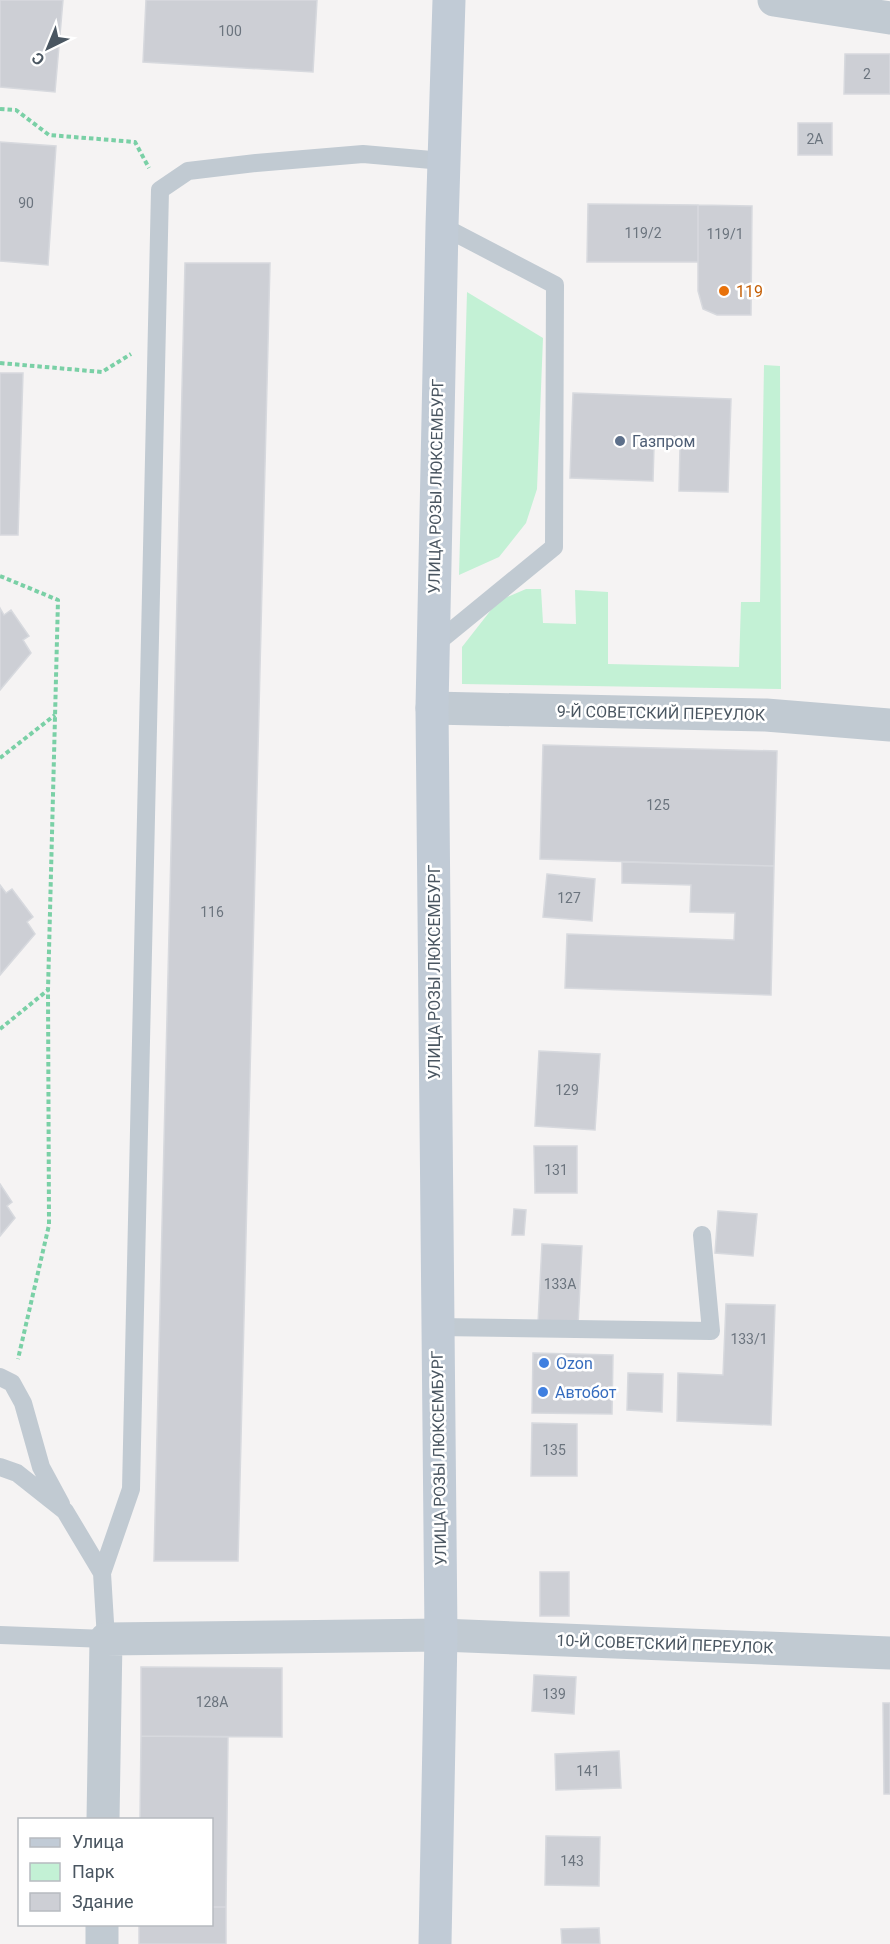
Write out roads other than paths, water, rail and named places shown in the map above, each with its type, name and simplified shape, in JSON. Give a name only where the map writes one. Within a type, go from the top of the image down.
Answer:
[{"type":"main road","name":"УЛИЦА РОЗЫ ЛЮКСЕМБУРГ","points":[[435,1944],[441,1635],[432,708],[449,0]]},
{"type":"street","points":[[774,0],[890,18]]},
{"type":"street","name":"9-Й СОВЕТСКИЙ ПЕРЕУЛОК","points":[[432,708],[766,715],[890,725]]},
{"type":"street","name":"10-Й СОВЕТСКИЙ ПЕРЕУЛОК","points":[[106,1639],[441,1635],[890,1653]]},
{"type":"street","points":[[103,1818],[106,1639]]},
{"type":"street","points":[[102,1926],[102,1944]]},
{"type":"lane","points":[[0,1635],[106,1639],[102,1573],[131,1489],[160,190],[188,171],[300,158],[363,154],[444,162]]},
{"type":"lane","points":[[433,646],[554,546],[555,285],[442,226]]},
{"type":"lane","points":[[438,1327],[711,1332],[702,1234]]},
{"type":"lane","points":[[6,1380],[23,1403],[41,1467],[102,1573]]},
{"type":"lane","points":[[0,1467],[17,1473],[65,1511]]},
{"type":"place","name":"119","points":[[724,291]]},
{"type":"place","name":"Газпром","points":[[620,441]]},
{"type":"place","name":"Ozon","points":[[544,1363]]},
{"type":"place","name":"Автобот","points":[[543,1392]]}]
